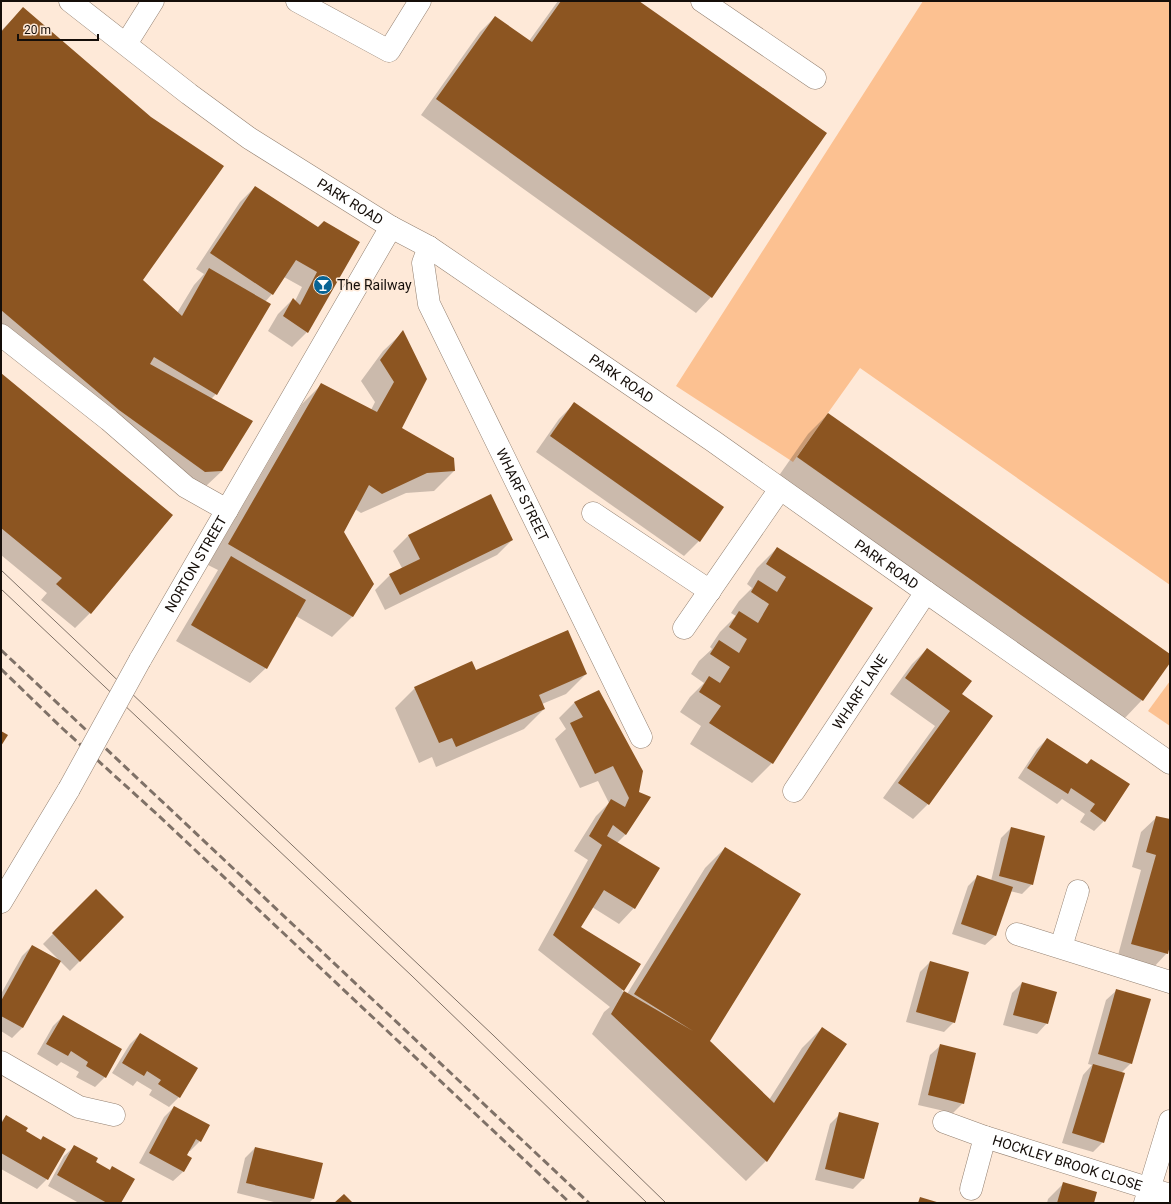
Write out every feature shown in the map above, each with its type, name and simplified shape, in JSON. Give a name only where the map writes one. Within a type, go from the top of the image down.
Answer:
[{"type":"street","name":"PARK ROAD","points":[[70,1],[189,94],[249,138],[391,227],[429,247],[700,432],[1170,763]]},
{"type":"street","points":[[126,44],[153,1]]},
{"type":"street","points":[[296,1],[389,51],[420,1]]},
{"type":"street","points":[[702,1],[815,78]]},
{"type":"street","name":"NORTON STREET","points":[[1,902],[69,789],[140,660],[391,227]]},
{"type":"street","name":"WHARF STREET","points":[[429,247],[423,263],[429,304],[641,737]]},
{"type":"street","points":[[1,335],[109,420],[186,487],[227,510]]},
{"type":"street","points":[[684,628],[780,489]]},
{"type":"street","points":[[593,513],[710,591]]},
{"type":"street","name":"WHARF LANE","points":[[794,792],[926,592]]},
{"type":"street","points":[[1061,947],[1078,891]]},
{"type":"street","points":[[1017,934],[1170,982]]},
{"type":"street","points":[[1,1062],[79,1107],[114,1115]]},
{"type":"street","points":[[1147,1195],[1170,1121]]},
{"type":"street","name":"HOCKLEY BROOK CLOSE","points":[[944,1122],[1147,1195],[1170,1195]]},
{"type":"street","name":"HOCKLEY BROOK CLOSE","points":[[971,1189],[985,1137]]},
{"type":"shaded area","points":[[923,1],[1170,1],[1170,585],[860,368],[793,462],[676,386]]},
{"type":"shaded area","points":[[1170,681],[1170,726],[1148,711]]},
{"type":"building","points":[[561,1],[639,1],[827,133],[712,298],[436,99],[495,16],[532,42]]},
{"type":"building","points":[[23,7],[151,117],[224,166],[143,280],[182,316],[209,268],[271,304],[217,395],[154,357],[150,364],[253,421],[222,471],[205,472],[119,410],[1,310],[1,32]]},
{"type":"building","points":[[255,186],[318,227],[324,221],[360,242],[308,333],[283,316],[293,298],[300,305],[317,272],[296,260],[273,295],[210,253]]},
{"type":"building","points":[[403,330],[427,379],[402,428],[454,458],[455,471],[427,473],[382,494],[369,485],[344,532],[374,584],[353,617],[228,544],[321,383],[377,412],[394,382],[380,360]]},
{"type":"building","points":[[1,373],[173,515],[91,614],[56,584],[62,578],[1,528]]},
{"type":"building","points":[[574,402],[724,507],[700,542],[550,436]]},
{"type":"building","points":[[828,413],[1170,654],[1170,663],[1143,701],[797,457]]},
{"type":"building","points":[[491,494],[513,540],[400,595],[389,574],[420,559],[408,535]]},
{"type":"building","points":[[777,547],[873,608],[773,764],[709,723],[721,706],[699,692],[709,676],[720,683],[730,667],[710,654],[719,640],[739,653],[747,639],[729,627],[739,611],[758,623],[769,604],[751,592],[758,580],[777,592],[786,577],[766,564]]},
{"type":"building","points":[[231,556],[306,600],[267,669],[191,625]]},
{"type":"building","points":[[568,630],[587,674],[539,695],[545,709],[456,747],[452,738],[439,743],[414,687],[472,661],[476,670]]},
{"type":"building","points":[[927,648],[972,681],[962,694],[993,716],[929,805],[898,783],[950,711],[905,678]]},
{"type":"building","points":[[599,690],[643,771],[639,792],[651,797],[626,835],[613,825],[607,836],[660,868],[635,909],[604,890],[581,927],[641,964],[624,991],[553,935],[602,845],[589,836],[611,799],[625,807],[629,798],[613,766],[595,774],[570,723],[583,717],[574,702]]},
{"type":"building","points":[[1,731],[8,735],[1,746]]},
{"type":"building","points":[[1047,738],[1087,764],[1091,759],[1130,784],[1105,822],[1090,811],[1095,804],[1071,788],[1068,794],[1027,768]]},
{"type":"building","points":[[1156,816],[1170,819],[1170,945],[1168,954],[1131,944],[1156,855],[1146,852]]},
{"type":"building","points":[[1011,827],[1045,836],[1033,885],[999,876]]},
{"type":"building","points":[[725,847],[801,894],[710,1041],[774,1103],[822,1027],[847,1044],[767,1162],[611,1014],[624,991],[693,1031],[634,994]]},
{"type":"building","points":[[977,875],[1013,887],[996,936],[961,924]]},
{"type":"building","points":[[96,889],[124,917],[80,962],[52,933]]},
{"type":"building","points":[[32,945],[61,961],[23,1028],[1,1016],[1,1001]]},
{"type":"building","points":[[930,961],[969,972],[955,1023],[916,1012]]},
{"type":"building","points":[[1022,982],[1057,992],[1048,1024],[1013,1015]]},
{"type":"building","points":[[1116,989],[1151,999],[1132,1064],[1098,1054]]},
{"type":"building","points":[[63,1015],[122,1049],[106,1078],[86,1066],[88,1062],[71,1051],[68,1056],[46,1044]]},
{"type":"building","points":[[140,1033],[198,1068],[180,1098],[158,1084],[161,1080],[147,1071],[144,1076],[122,1063]]},
{"type":"building","points":[[940,1044],[976,1053],[964,1104],[928,1095]]},
{"type":"building","points":[[1093,1064],[1125,1073],[1104,1143],[1072,1133]]},
{"type":"building","points":[[174,1106],[210,1125],[201,1142],[196,1139],[187,1155],[192,1158],[184,1172],[149,1153]]},
{"type":"building","points":[[839,1112],[879,1123],[864,1179],[825,1169]]},
{"type":"building","points":[[6,1115],[28,1128],[26,1131],[41,1140],[43,1136],[66,1149],[48,1180],[1,1153],[1,1124]]},
{"type":"building","points":[[74,1145],[98,1158],[96,1162],[110,1170],[112,1166],[135,1179],[121,1203],[107,1203],[57,1175]]},
{"type":"building","points":[[255,1147],[323,1163],[314,1199],[246,1183]]},
{"type":"building","points":[[1063,1182],[1097,1192],[1094,1203],[1057,1203]]},
{"type":"building","points":[[344,1194],[353,1203],[334,1203]]},
{"type":"building","points":[[920,1197],[940,1203],[918,1203]]},
{"type":"tram line","points":[[1,570],[493,1035],[666,1203]]},
{"type":"tram line","points":[[1,589],[412,976],[647,1203]]},
{"type":"railway","points":[[1,650],[589,1203]]},
{"type":"railway","points":[[1,669],[62,728],[159,816],[570,1203]]},
{"type":"place","name":"The Railway","points":[[323,285]]}]
